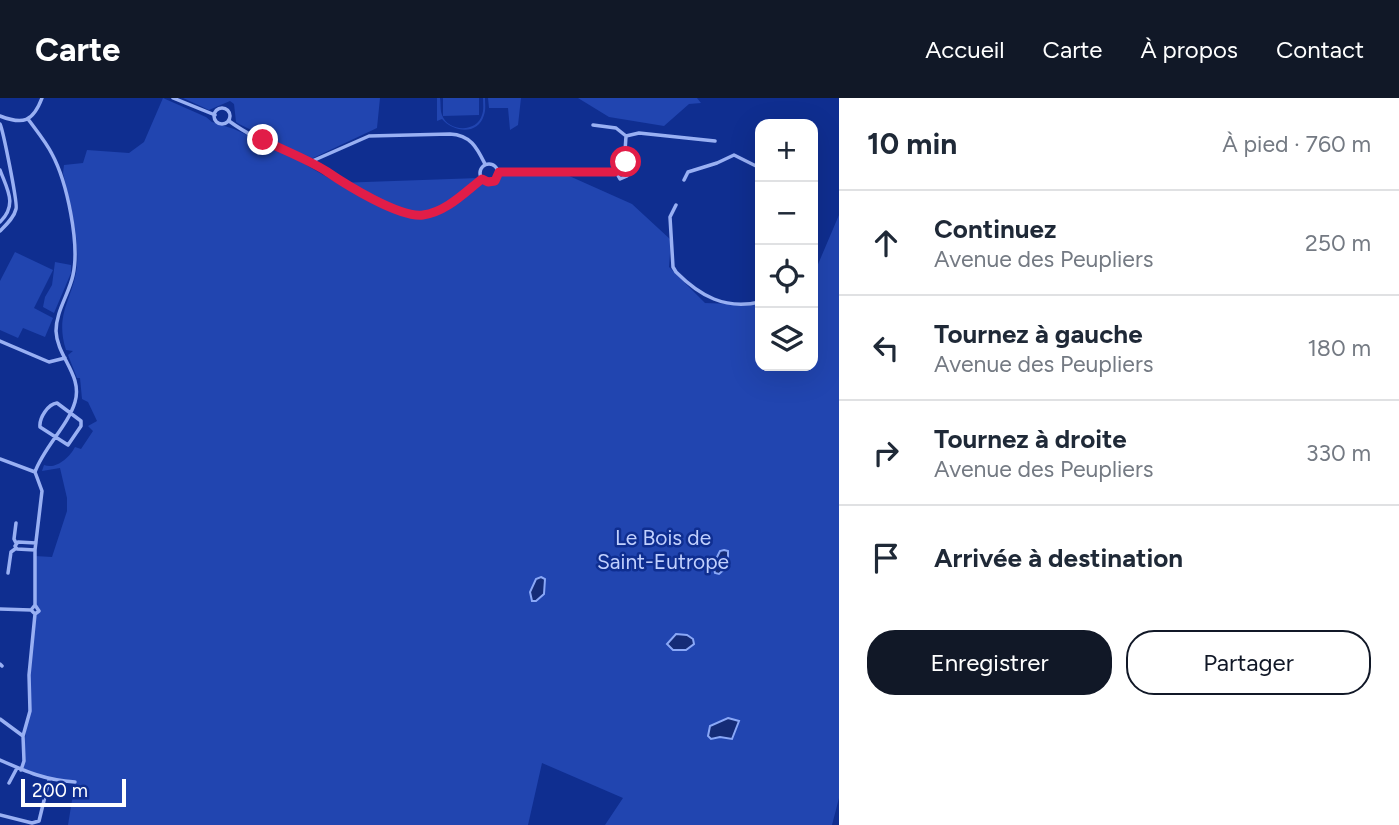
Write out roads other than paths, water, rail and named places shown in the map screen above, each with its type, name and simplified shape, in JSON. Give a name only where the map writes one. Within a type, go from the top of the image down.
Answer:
[{"type":"street","points":[[0,116],[16,121],[28,119],[38,110],[42,98]]},
{"type":"street","points":[[173,98],[215,115],[219,123],[229,121]]},
{"type":"street","points":[[215,115],[219,110],[226,109],[229,121]]},
{"type":"street","points":[[9,783],[24,761],[23,736],[30,711],[29,675],[35,614],[39,611],[35,605],[35,550],[42,491],[35,472],[41,456],[71,412],[76,400],[77,386],[60,348],[56,331],[74,271],[70,216],[61,175],[52,154],[28,119]]},
{"type":"street","points":[[229,121],[401,212],[420,216],[435,212],[453,202],[482,179]]},
{"type":"street","points":[[0,124],[6,142],[5,152],[17,206],[0,231]]},
{"type":"street","points":[[593,125],[616,128],[626,136]]},
{"type":"street","points":[[626,136],[639,133],[715,141]]},
{"type":"street","points":[[308,162],[369,136],[450,134],[461,135],[470,140],[485,164]]},
{"type":"street","points":[[615,172],[617,178],[624,179],[628,174],[624,167],[626,136]]},
{"type":"street","points":[[684,180],[688,172],[734,155],[755,166]]},
{"type":"street","points":[[485,164],[494,165],[499,172]]},
{"type":"street","points":[[485,164],[480,172],[482,179],[495,181],[499,172]]},
{"type":"street","points":[[499,172],[615,172],[624,167]]},
{"type":"street","points":[[0,170],[11,204],[7,215],[0,222]]},
{"type":"street","points":[[676,205],[670,217],[673,267],[676,272],[706,297],[740,304],[755,302]]},
{"type":"street","points":[[0,341],[49,362],[65,358]]},
{"type":"street","points":[[57,403],[71,412],[78,416],[81,423],[70,444],[66,445],[39,425],[50,406],[57,403]]},
{"type":"street","points":[[0,459],[35,472]]},
{"type":"street","points":[[8,573],[11,552],[16,542],[16,523]]},
{"type":"street","points":[[16,542],[36,542]]},
{"type":"street","points":[[15,548],[35,550]]},
{"type":"street","points":[[31,610],[35,605]]},
{"type":"street","points":[[0,609],[31,610],[35,614]]},
{"type":"street","points":[[0,719],[23,736]]},
{"type":"street","points":[[0,760],[49,780],[75,782]]},
{"type":"street","points":[[0,816],[32,823],[39,821],[49,780]]},
{"type":"park label","name":"Le Bois de Saint-Eutrope","points":[[663,550]]}]
